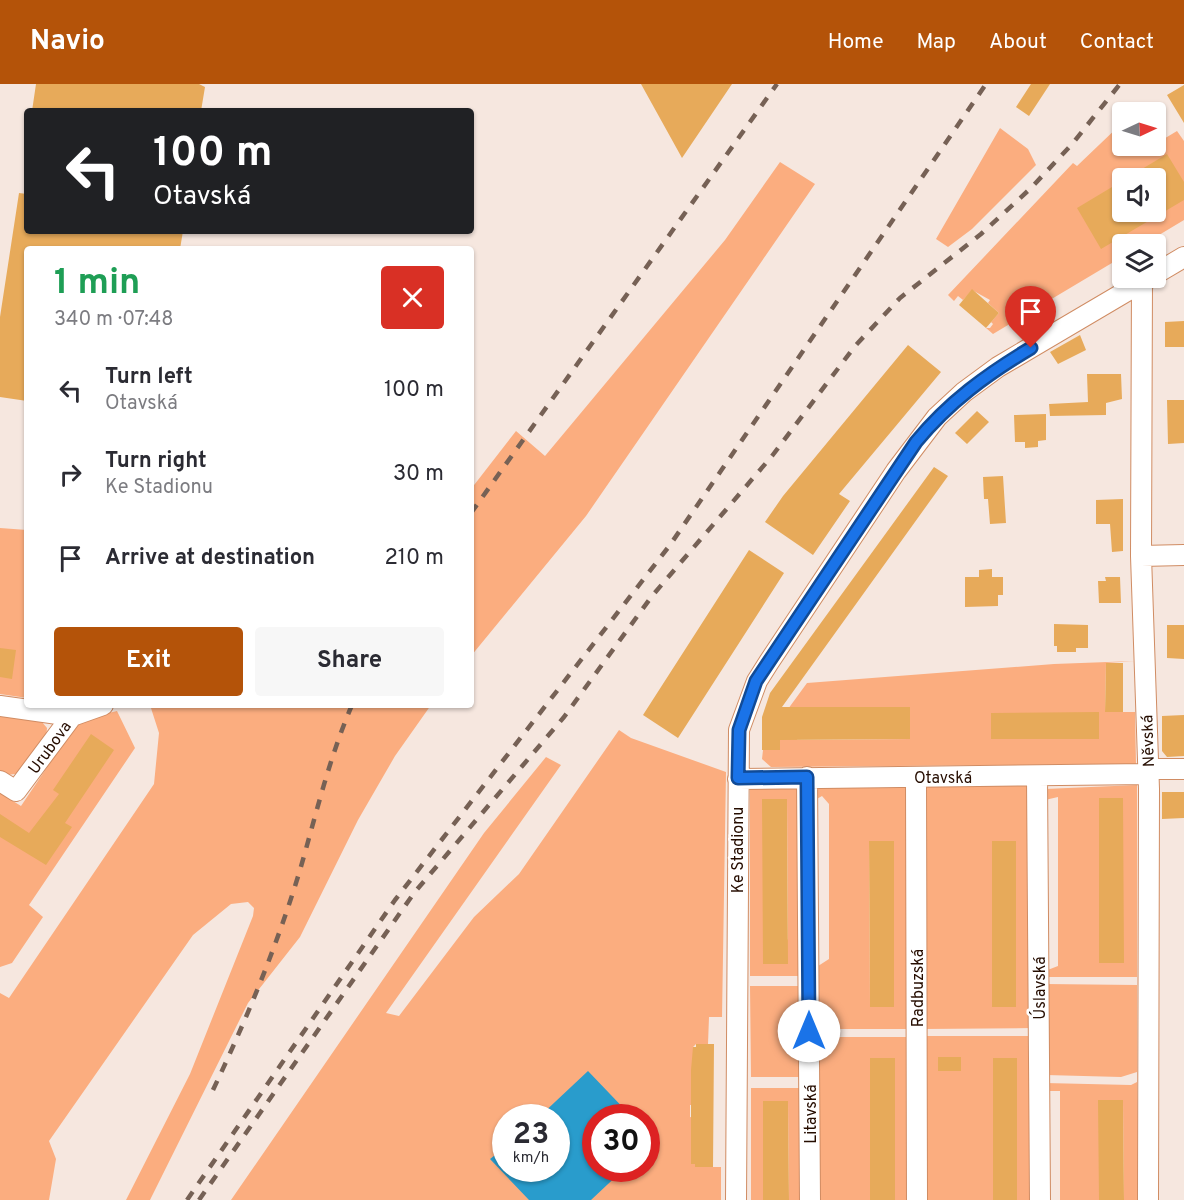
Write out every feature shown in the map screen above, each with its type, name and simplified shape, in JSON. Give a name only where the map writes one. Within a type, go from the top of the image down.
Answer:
[{"type":"street","name":"Ke Stadionu","points":[[1166,268],[1184,257]]},
{"type":"street","name":"Ke Stadionu","points":[[736,1200],[739,730],[756,681],[916,442],[937,417],[964,392],[998,367],[1132,288]]},
{"type":"street","name":"Něvská","points":[[1148,1200],[1148,771],[1141,556],[1149,288]]},
{"type":"street","points":[[1141,556],[1184,555]]},
{"type":"street","name":"Urubova","points":[[0,706],[72,716],[16,792],[0,780]]},
{"type":"street","points":[[72,716],[95,708]]},
{"type":"street","name":"Otavská","points":[[738,778],[1037,777],[1184,769]]},
{"type":"street","name":"Litavská","points":[[807,777],[810,1200]]},
{"type":"street","name":"Radbuzská","points":[[916,777],[917,1200]]},
{"type":"street","name":"Úslavská","points":[[1037,777],[1040,1200]]},
{"type":"shaded area","points":[[1000,128],[1028,149],[1036,165],[972,229],[948,247],[936,239]]},
{"type":"shaded area","points":[[1177,131],[1184,141],[1184,220],[1161,234],[1112,234],[1112,263],[993,334],[986,328],[990,328],[993,324],[991,322],[999,313],[988,303],[990,300],[972,290],[963,300],[958,296],[954,301],[948,295],[1073,163],[1077,166],[1112,133],[1112,156],[1166,156],[1166,138]]},
{"type":"shaded area","points":[[780,162],[815,184],[586,516],[474,652],[474,485],[516,431],[545,456],[725,240]]},
{"type":"shaded area","points":[[0,528],[24,530],[24,698],[0,694]]},
{"type":"shaded area","points":[[1135,661],[1106,663],[1105,712],[1135,712],[1136,764],[771,767],[762,759],[763,750],[780,750],[780,720],[807,683],[1054,664]],"holes":[[[797,707],[909,707],[910,739],[797,740]]]},
{"type":"shaded area","points":[[151,708],[429,708],[395,756],[358,820],[300,937],[248,1003],[150,1200],[126,1200],[190,1074],[253,916],[254,908],[248,902],[231,904],[193,935],[49,1141],[56,1159],[49,1200],[0,1200],[0,993],[9,998],[154,784],[159,733]]},
{"type":"shaded area","points":[[0,711],[37,716],[47,728],[37,755],[32,762],[15,774],[0,773]]},
{"type":"shaded area","points":[[117,711],[135,748],[29,905],[43,917],[12,963],[0,967],[0,793],[21,806],[79,720]]},
{"type":"shaded area","points":[[619,730],[631,738],[726,772],[722,1017],[709,1017],[708,1044],[696,1044],[693,1047],[696,1105],[690,1105],[690,1117],[696,1118],[695,1167],[721,1167],[721,1200],[231,1200],[484,833],[546,757],[561,765],[386,1013],[399,1016],[474,917],[519,874]]},
{"type":"shaded area","points":[[1032,785],[1033,1028],[923,1029],[924,790],[926,786]],"holes":[[[992,841],[1016,841],[1016,1007],[992,1006]]]},
{"type":"shaded area","points":[[1137,785],[1137,977],[1045,977],[1045,971],[1058,966],[1058,797],[1045,800],[1045,789]],"holes":[[[1099,798],[1123,798],[1123,963],[1099,963]]]},
{"type":"shaded area","points":[[818,786],[909,786],[910,1029],[815,1029],[815,968],[829,959],[829,804],[822,796],[815,800]],"holes":[[[869,841],[894,842],[894,1007],[870,1006]]]},
{"type":"shaded area","points":[[750,787],[802,787],[802,976],[750,976]],"holes":[[[763,799],[787,799],[788,939],[763,964]]]},
{"type":"shaded area","points":[[1045,984],[1137,985],[1137,1072],[1121,1077],[1046,1075]]},
{"type":"shaded area","points":[[750,986],[802,986],[803,1077],[751,1077]]},
{"type":"shaded area","points":[[922,1036],[1033,1036],[1033,1200],[1017,1200],[1016,1058],[993,1058],[993,1200],[922,1200]]},
{"type":"shaded area","points":[[815,1037],[910,1037],[910,1200],[895,1200],[895,1082],[870,1200],[815,1200]]},
{"type":"shaded area","points":[[1137,1082],[1138,1200],[1124,1200],[1123,1101],[1099,1200],[1060,1200],[1060,1091],[1045,1091],[1045,1083],[1131,1085]]},
{"type":"shaded area","points":[[751,1088],[803,1088],[803,1200],[789,1200],[788,1101],[763,1200],[751,1200]]},
{"type":"water","points":[[588,1071],[620,1104],[582,1104],[582,1182],[610,1182],[591,1200],[529,1200],[512,1182],[570,1182],[570,1104],[553,1104]]},
{"type":"building","points":[[36,84],[199,84],[205,87],[202,108],[32,108]]},
{"type":"building","points":[[641,84],[732,84],[682,158]]},
{"type":"building","points":[[1031,84],[1050,84],[1029,116],[1016,107]]},
{"type":"building","points":[[1184,85],[1184,123],[1167,95]]},
{"type":"building","points":[[1166,155],[1184,182],[1184,200],[1166,211],[1166,168],[1144,168]]},
{"type":"building","points":[[1112,187],[1112,222],[1147,222],[1126,234],[1112,234],[1112,243],[1101,249],[1077,208]]},
{"type":"building","points":[[19,193],[24,194],[24,234],[182,234],[180,246],[24,246],[24,401],[0,397],[0,317]]},
{"type":"building","points":[[972,289],[999,313],[986,328],[959,305]]},
{"type":"building","points":[[1184,321],[1184,347],[1165,347],[1165,322]]},
{"type":"building","points":[[1080,335],[1086,350],[1058,364],[1050,352]]},
{"type":"building","points":[[908,345],[941,372],[839,494],[850,501],[813,555],[765,522],[783,496]]},
{"type":"building","points":[[1087,374],[1121,374],[1122,399],[1106,403],[1106,415],[1050,416],[1049,404],[1088,402]]},
{"type":"building","points":[[1167,400],[1184,400],[1184,443],[1168,444]]},
{"type":"building","points":[[977,411],[989,422],[967,444],[955,433]]},
{"type":"building","points":[[1046,414],[1046,440],[1038,441],[1038,447],[1025,448],[1025,442],[1015,442],[1014,415]]},
{"type":"building","points":[[934,467],[948,476],[782,707],[910,707],[910,739],[780,740],[780,750],[762,750],[762,717],[770,693]]},
{"type":"building","points":[[1003,476],[1006,523],[990,524],[988,499],[984,499],[983,477]]},
{"type":"building","points":[[1123,499],[1123,551],[1112,552],[1110,524],[1096,524],[1096,500]]},
{"type":"building","points":[[749,550],[784,573],[678,738],[643,715]]},
{"type":"building","points":[[992,569],[992,577],[1003,577],[1003,595],[998,595],[998,606],[965,607],[965,577],[979,577],[979,570]]},
{"type":"building","points":[[1105,577],[1120,577],[1121,603],[1099,603],[1098,581],[1106,581]]},
{"type":"building","points":[[1054,624],[1088,625],[1088,648],[1076,648],[1076,652],[1057,652],[1057,646],[1054,646]]},
{"type":"building","points":[[1167,625],[1184,625],[1184,659],[1167,658]]},
{"type":"building","points":[[0,648],[16,650],[12,679],[0,677]]},
{"type":"building","points":[[1106,663],[1123,663],[1123,712],[1105,712]]},
{"type":"building","points":[[1099,712],[1099,739],[991,739],[991,713]]},
{"type":"building","points":[[1184,715],[1184,756],[1167,757],[1162,751],[1162,716]]},
{"type":"building","points":[[91,734],[114,750],[65,823],[72,827],[46,865],[0,837],[0,814],[29,833],[59,794],[53,790]]},
{"type":"building","points":[[1162,792],[1184,792],[1184,818],[1162,819]]},
{"type":"building","points":[[1099,798],[1123,798],[1124,963],[1099,963]]},
{"type":"building","points":[[762,799],[787,799],[788,964],[763,964]]},
{"type":"building","points":[[869,841],[894,841],[894,1007],[870,1007]]},
{"type":"building","points":[[992,841],[1016,841],[1016,1007],[992,1007]]},
{"type":"building","points":[[696,1044],[714,1044],[713,1167],[695,1167],[695,1164],[691,1164],[691,1070],[693,1047],[696,1047]]},
{"type":"building","points":[[938,1057],[961,1057],[961,1071],[938,1071]]},
{"type":"building","points":[[870,1058],[895,1058],[895,1200],[870,1200]]},
{"type":"building","points":[[993,1058],[1017,1058],[1017,1200],[993,1200]]},
{"type":"building","points":[[1098,1100],[1123,1100],[1124,1200],[1099,1200]]},
{"type":"building","points":[[763,1101],[788,1101],[789,1200],[763,1200]]},
{"type":"railway","points":[[474,509],[777,84]]},
{"type":"railway","points":[[187,1200],[395,900],[670,545],[986,84]]},
{"type":"railway","points":[[199,1200],[414,893],[564,717],[652,596],[772,456],[855,346],[900,298],[981,234],[1031,188],[1073,143],[1120,84]]},
{"type":"railway","points":[[213,1090],[271,954],[300,870],[330,766],[351,708]]},
{"type":"route","points":[[809,1031],[807,777],[738,778],[739,730],[746,706],[756,681],[916,442],[937,417],[964,392],[998,367],[1031,348]]}]
